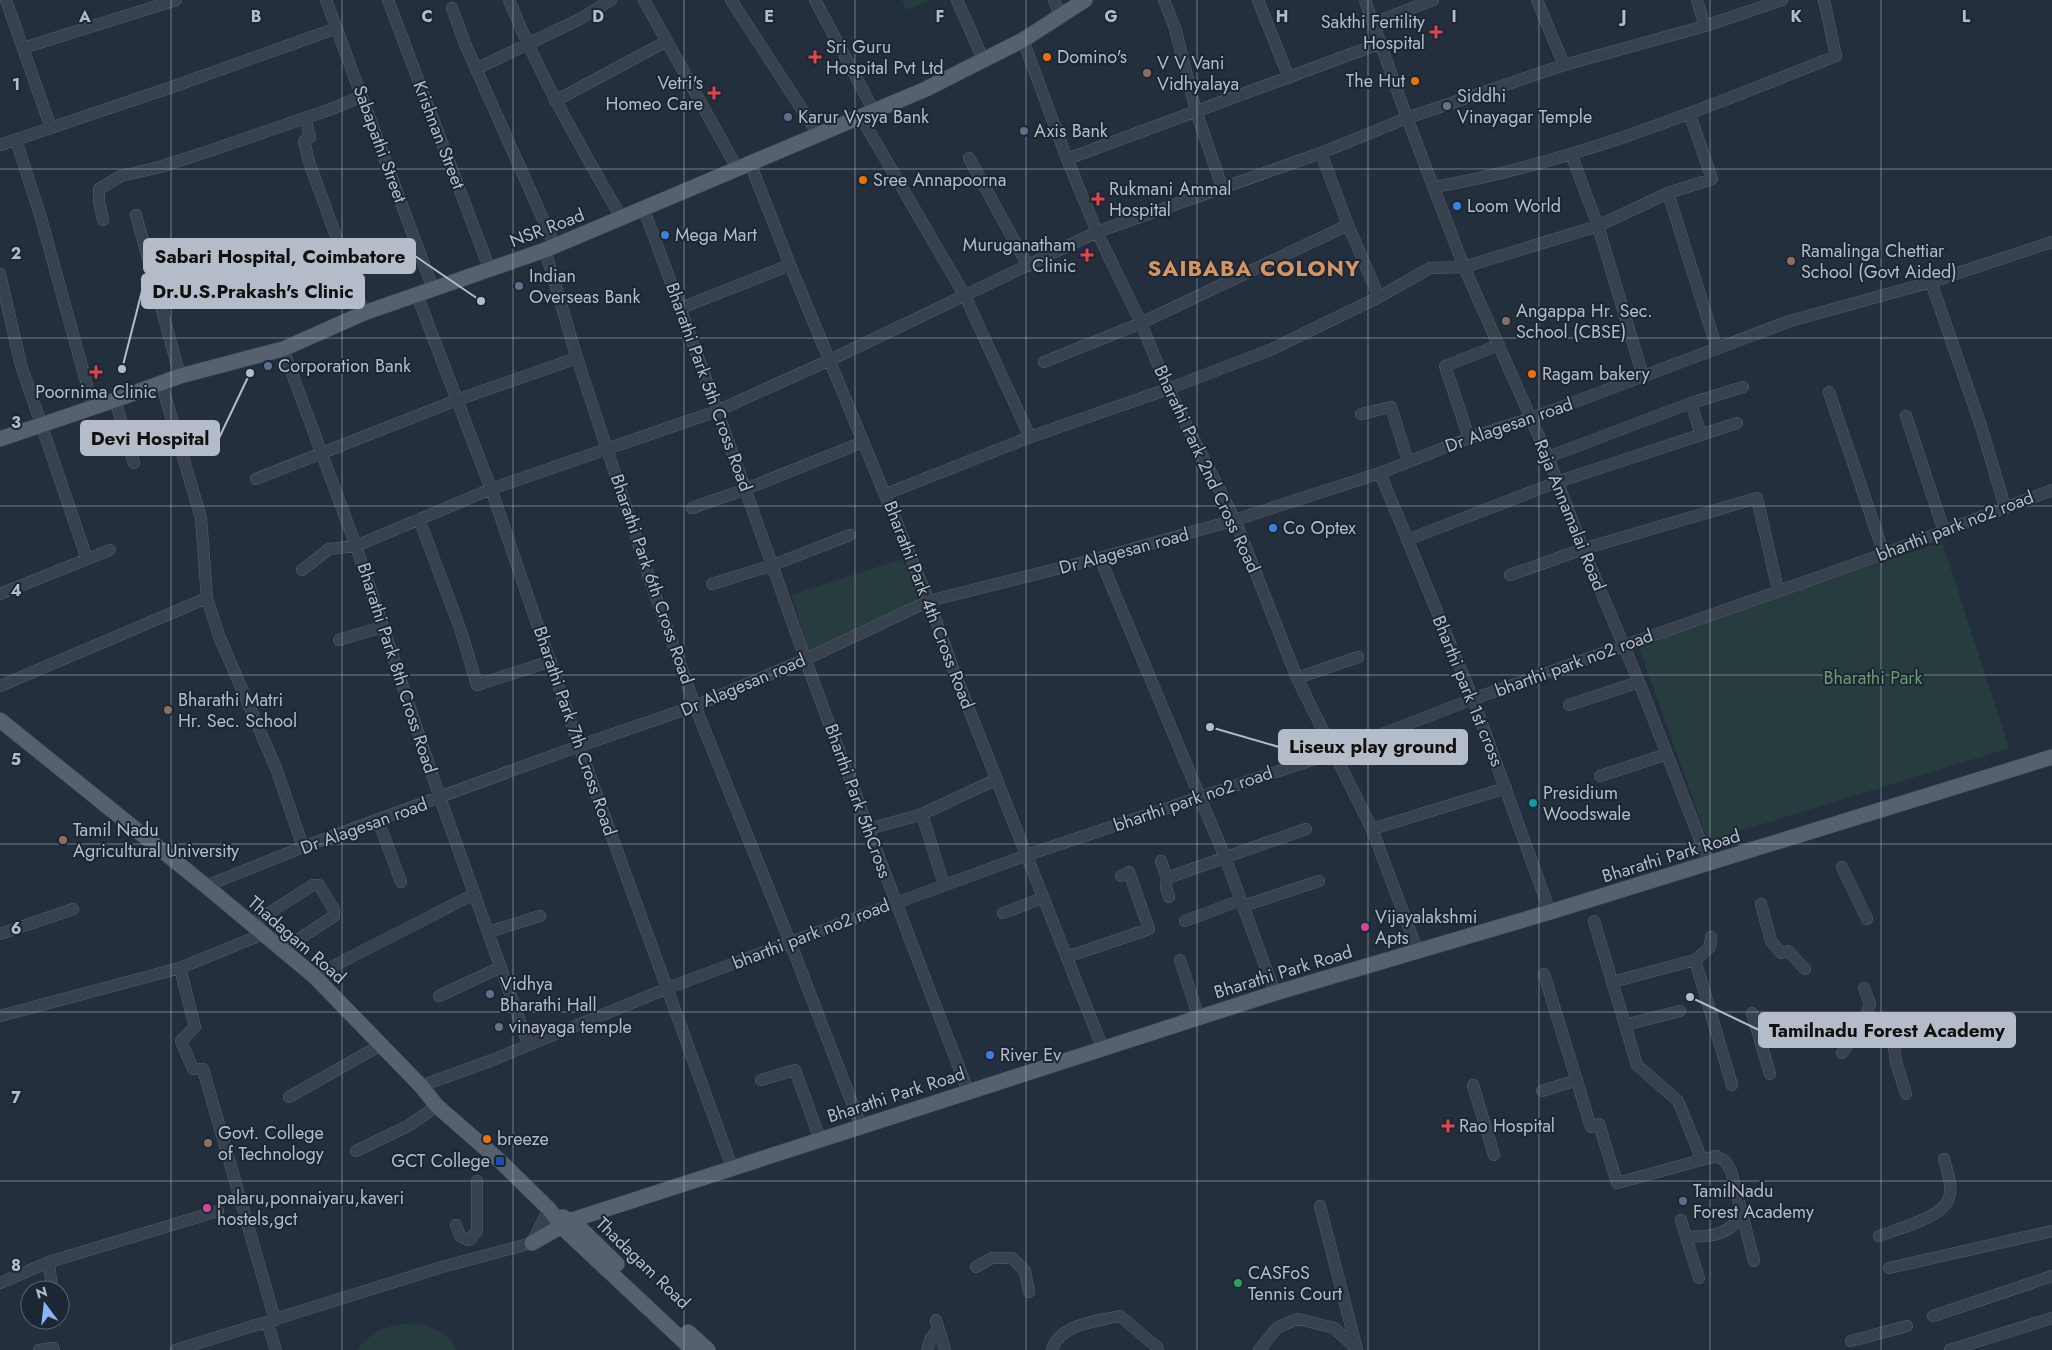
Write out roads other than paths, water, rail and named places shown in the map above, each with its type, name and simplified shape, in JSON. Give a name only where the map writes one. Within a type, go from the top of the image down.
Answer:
[{"type":"main road","name":"NSR Road","points":[[0,439],[115,400],[161,382],[284,349],[364,313],[490,270],[622,219],[926,89],[982,59],[1023,40],[1085,0]]},
{"type":"main road","name":"Thadagam Road","points":[[0,720],[206,886],[314,976],[421,1086],[437,1106],[500,1162],[548,1209],[566,1223],[693,1350]]},
{"type":"main road","name":"Bharathi Park Road","points":[[532,1243],[566,1223],[968,1091],[1276,993],[1709,864],[2052,757]]},
{"type":"main road","name":"Thadagam Road","points":[[566,1223],[576,1224],[708,1350]]},
{"type":"street","points":[[6,0],[51,128]]},
{"type":"street","points":[[23,48],[176,0]]},
{"type":"street","name":"Sabapathi Street","points":[[326,0],[433,288]]},
{"type":"street","name":"Krishnan Street","points":[[388,0],[490,270]]},
{"type":"street","points":[[509,0],[527,45],[555,101],[622,219]]},
{"type":"street","points":[[476,69],[580,19],[611,0]]},
{"type":"street","name":"Bharathi Park 4th Cross Road","points":[[644,0],[744,166],[790,265],[929,601],[996,779],[1103,1048]]},
{"type":"street","points":[[731,0],[818,134]]},
{"type":"street","points":[[815,0],[868,114],[965,296],[1030,437]]},
{"type":"street","points":[[957,0],[982,59]]},
{"type":"street","points":[[1054,0],[1060,16]]},
{"type":"street","points":[[1164,0],[1175,28],[1196,111],[1222,187]]},
{"type":"street","points":[[1258,0],[1289,78]]},
{"type":"street","name":"Raja Annamalai Road","points":[[1366,0],[1407,118],[1464,267],[1532,418],[1583,549],[1639,682],[1709,864]]},
{"type":"street","points":[[1374,23],[1433,0]]},
{"type":"street","points":[[1537,0],[1564,65]]},
{"type":"street","points":[[1697,0],[1706,26]]},
{"type":"street","points":[[302,570],[329,549],[356,546],[491,489],[607,447],[717,411],[830,360],[1097,232],[1321,154],[1407,118],[1564,65],[1706,26],[1782,0]]},
{"type":"street","points":[[1434,187],[1479,180],[1648,130],[1836,56],[1824,0]]},
{"type":"street","name":"Bharathi Park 6th Cross Road","points":[[452,8],[550,248],[578,358],[651,583],[696,706],[861,1126]]},
{"type":"street","points":[[0,145],[172,87],[337,28]]},
{"type":"street","name":"Bharathi Park 2nd Cross Road","points":[[1023,40],[1067,159],[1097,232],[1141,323],[1168,389],[1235,520],[1298,678],[1372,829],[1418,952]]},
{"type":"street","points":[[555,101],[667,41]]},
{"type":"street","points":[[1067,159],[1382,43]]},
{"type":"street","points":[[103,220],[98,201],[99,189],[121,176],[160,167],[334,108],[362,96]]},
{"type":"street","points":[[886,494],[1030,437],[1168,389],[1272,349],[1380,297],[1430,268],[1464,267],[1598,226],[1668,193],[1712,179],[1690,115]]},
{"type":"street","points":[[304,118],[310,137],[304,141],[310,162],[364,313]]},
{"type":"street","points":[[16,140],[41,218],[93,407]]},
{"type":"street","points":[[1321,154],[1348,225],[1380,297]]},
{"type":"street","points":[[1571,154],[1598,226],[1642,376]]},
{"type":"street","points":[[969,158],[1028,266]]},
{"type":"street","points":[[1668,193],[1717,349]]},
{"type":"street","name":"Bharathi Park 5th Cross Road","points":[[644,210],[681,308],[772,565]]},
{"type":"street","points":[[136,215],[180,376]]},
{"type":"street","points":[[1044,362],[1141,323],[1348,225]]},
{"type":"street","name":"Dr Alagesan road","points":[[206,886],[579,746],[696,706],[806,659],[929,601],[1100,558],[1235,520],[1380,473],[1469,438],[1532,418],[1790,321],[1931,282],[2052,242]]},
{"type":"street","points":[[681,308],[790,265]]},
{"type":"street","points":[[0,274],[21,365],[87,559]]},
{"type":"street","points":[[1931,282],[1981,426],[2005,507]]},
{"type":"street","name":"Bharathi Park 7th Cross Road","points":[[417,295],[491,489],[579,746],[732,1167]]},
{"type":"street","points":[[1469,438],[1445,366],[1499,345]]},
{"type":"street","name":"Bharathi Park 8th Cross Road","points":[[284,349],[356,546],[440,798],[528,1044]]},
{"type":"street","points":[[256,479],[456,400],[578,358]]},
{"type":"street","points":[[161,382],[202,518],[207,598],[220,636],[276,768],[303,848]]},
{"type":"street","points":[[1548,457],[1690,403],[1743,387]]},
{"type":"street","points":[[1829,392],[1884,554]]},
{"type":"street","points":[[115,400],[134,463]]},
{"type":"street","points":[[1690,403],[1701,435]]},
{"type":"street","points":[[1361,414],[1391,407],[1408,461]]},
{"type":"street","points":[[1906,416],[1944,531]]},
{"type":"street","points":[[1407,540],[1557,482],[1737,423]]},
{"type":"street","points":[[692,508],[746,489],[864,442]]},
{"type":"street","name":"Bharthi park 1st cross","points":[[1380,473],[1473,698],[1550,912]]},
{"type":"street","name":"bharthi park no2 road","points":[[421,1086],[668,988],[944,885],[1199,796],[1333,752],[1473,698],[1884,554],[2052,490]]},
{"type":"street","points":[[1510,575],[1583,549],[1757,498],[1778,590]]},
{"type":"street","points":[[419,518],[461,631],[477,685],[551,661]]},
{"type":"street","points":[[712,584],[772,565],[850,535]]},
{"type":"street","points":[[0,594],[110,550]]},
{"type":"street","points":[[1100,558],[1225,858],[1276,993]]},
{"type":"street","name":"Bharthi Park 5thCross","points":[[772,565],[868,829],[968,1091]]},
{"type":"street","points":[[0,686],[207,598]]},
{"type":"street","points":[[339,640],[382,627]]},
{"type":"street","points":[[1298,678],[1358,656]]},
{"type":"street","points":[[1569,705],[1639,682]]},
{"type":"street","points":[[1600,776],[1667,754]]},
{"type":"street","points":[[868,829],[922,814],[996,779]]},
{"type":"street","points":[[1372,829],[1506,788]]},
{"type":"street","points":[[922,814],[944,885]]},
{"type":"street","points":[[378,820],[401,882]]},
{"type":"street","points":[[1167,878],[1306,829]]},
{"type":"street","points":[[1161,861],[1167,878],[1166,888],[1169,897]]},
{"type":"street","points":[[1842,867],[1867,919]]},
{"type":"street","points":[[1067,957],[1149,929],[1129,872],[1121,876]]},
{"type":"street","points":[[1185,920],[1319,881]]},
{"type":"street","points":[[0,1016],[180,968],[258,929],[314,885],[319,886],[334,910],[334,916],[282,950]]},
{"type":"street","points":[[314,976],[474,894]]},
{"type":"street","points":[[1003,913],[1043,898]]},
{"type":"street","points":[[1761,904],[1771,941],[1781,953],[1788,951],[1805,969]]},
{"type":"street","points":[[0,934],[73,909]]},
{"type":"street","points":[[488,932],[540,916]]},
{"type":"street","points":[[1594,921],[1637,1066],[1678,1101],[1702,1160]]},
{"type":"street","points":[[1612,982],[1695,960],[1710,947],[1711,938]]},
{"type":"street","points":[[1180,960],[1199,1018]]},
{"type":"street","points":[[1695,960],[1732,1085]]},
{"type":"street","points":[[439,996],[501,967]]},
{"type":"street","points":[[180,968],[195,1027],[181,1042],[193,1069],[202,1069],[271,1321],[276,1350]]},
{"type":"street","points":[[1544,974],[1577,1080],[1617,1183],[1716,1156],[1725,1161],[1731,1170],[1754,1261]]},
{"type":"street","points":[[1842,1053],[1866,1016],[1870,1004],[1864,988]]},
{"type":"street","points":[[1625,1025],[1680,1011]]},
{"type":"street","points":[[1752,1013],[1770,1074]]},
{"type":"street","points":[[1893,1038],[1896,1062],[1906,1094]]},
{"type":"street","points":[[289,1097],[381,1045]]},
{"type":"street","points":[[760,1080],[795,1070],[820,1139]]},
{"type":"street","points":[[1542,1091],[1577,1080]]},
{"type":"street","points":[[1473,1085],[1494,1155]]},
{"type":"street","points":[[356,1151],[408,1126],[437,1106]]},
{"type":"street","points":[[1879,1236],[1939,1212],[1949,1199],[1950,1182],[1944,1159]]},
{"type":"street","points":[[469,1240],[477,1231],[477,1181]]},
{"type":"street","points":[[1320,1206],[1357,1349]]},
{"type":"street","points":[[176,1350],[532,1243],[548,1209]]},
{"type":"street","points":[[0,1283],[49,1262],[218,1211]]},
{"type":"street","points":[[1686,1238],[1709,1237],[1731,1229],[1742,1214]]},
{"type":"street","points":[[1681,1220],[1699,1278]]},
{"type":"street","points":[[456,1225],[460,1236],[469,1240]]},
{"type":"street","points":[[1889,1268],[2052,1231]]},
{"type":"street","points":[[469,1240],[474,1259]]},
{"type":"street","points":[[976,1267],[992,1258],[1012,1258],[1025,1271],[1029,1292]]},
{"type":"street","points":[[49,1262],[51,1280]]},
{"type":"street","points":[[1933,1316],[2052,1276]]},
{"type":"street","points":[[1052,1350],[1054,1342],[1077,1324],[1120,1316],[1157,1347],[1158,1350]]},
{"type":"street","points":[[1950,1350],[2052,1318]]},
{"type":"street","points":[[1259,1350],[1278,1327],[1298,1319],[1334,1328],[1357,1349]]},
{"type":"street","points":[[927,1350],[937,1324],[945,1350]]},
{"type":"street","points":[[1851,1341],[1907,1326]]},
{"type":"street","points":[[38,1350],[53,1348],[54,1350]]},
{"type":"place","name":"Sakthi Fertility Hospital","points":[[1436,32]]},
{"type":"place","name":"Sri Guru Hospital Pvt Ltd","points":[[815,57]]},
{"type":"place","name":"Domino's","points":[[1047,57]]},
{"type":"place","name":"V V Vani Vidhyalaya","points":[[1147,73]]},
{"type":"place","name":"The Hut","points":[[1415,81]]},
{"type":"place","name":"Vetri's Homeo Care","points":[[714,93]]},
{"type":"place","name":"Siddhi Vinayagar Temple","points":[[1447,106]]},
{"type":"place","name":"Karur Vysya Bank","points":[[788,117]]},
{"type":"place","name":"Axis Bank","points":[[1024,131]]},
{"type":"place","name":"Sree Annapoorna","points":[[863,180]]},
{"type":"place","name":"Rukmani Ammal Hospital","points":[[1098,199]]},
{"type":"place","name":"Loom World","points":[[1457,206]]},
{"type":"place","name":"Mega Mart","points":[[665,235]]},
{"type":"place","name":"Muruganatham Clinic","points":[[1087,255]]},
{"type":"place","name":"Ramalinga Chettiar School (Govt Aided)","points":[[1791,261]]},
{"type":"place","name":"Indian Overseas Bank","points":[[519,286]]},
{"type":"place","name":"Sabari Hospital, Coimbatore","points":[[481,301]]},
{"type":"place","name":"Angappa Hr. Sec. School (CBSE)","points":[[1506,321]]},
{"type":"place","name":"Corporation Bank","points":[[268,366]]},
{"type":"place","name":"Dr.U.S.Prakash's Clinic","points":[[122,369]]},
{"type":"place","name":"Poornima Clinic","points":[[96,372]]},
{"type":"place","name":"Devi Hospital","points":[[250,373]]},
{"type":"place","name":"Ragam bakery","points":[[1532,374]]},
{"type":"place","name":"Co Optex","points":[[1273,528]]},
{"type":"place","name":"Bharathi Matri Hr. Sec. School","points":[[168,710]]},
{"type":"place","name":"Liseux play ground","points":[[1210,727]]},
{"type":"place","name":"Presidium Woodswale","points":[[1533,803]]},
{"type":"place","name":"Tamil Nadu Agricultural University","points":[[63,840]]},
{"type":"place","name":"Vijayalakshmi Apts","points":[[1365,927]]},
{"type":"place","name":"Vidhya Bharathi Hall","points":[[490,994]]},
{"type":"place","name":"Tamilnadu Forest Academy","points":[[1690,997]]},
{"type":"place","name":"vinayaga temple","points":[[499,1027]]},
{"type":"place","name":"River Ev","points":[[990,1055]]},
{"type":"place","name":"Rao Hospital","points":[[1448,1126]]},
{"type":"place","name":"breeze","points":[[487,1139]]},
{"type":"place","name":"Govt. College of Technology","points":[[208,1143]]},
{"type":"place","name":"GCT College","points":[[500,1161]]},
{"type":"place","name":"TamilNadu Forest Academy","points":[[1683,1201]]},
{"type":"place","name":"palaru,ponnaiyaru,kaveri hostels,gct","points":[[207,1208]]},
{"type":"place","name":"CASFoS Tennis Court","points":[[1238,1283]]},
{"type":"district","name":"SAIBABA COLONY","points":[[1254,268]]},
{"type":"park label","name":"Bharathi Park","points":[[1873,678]]}]
